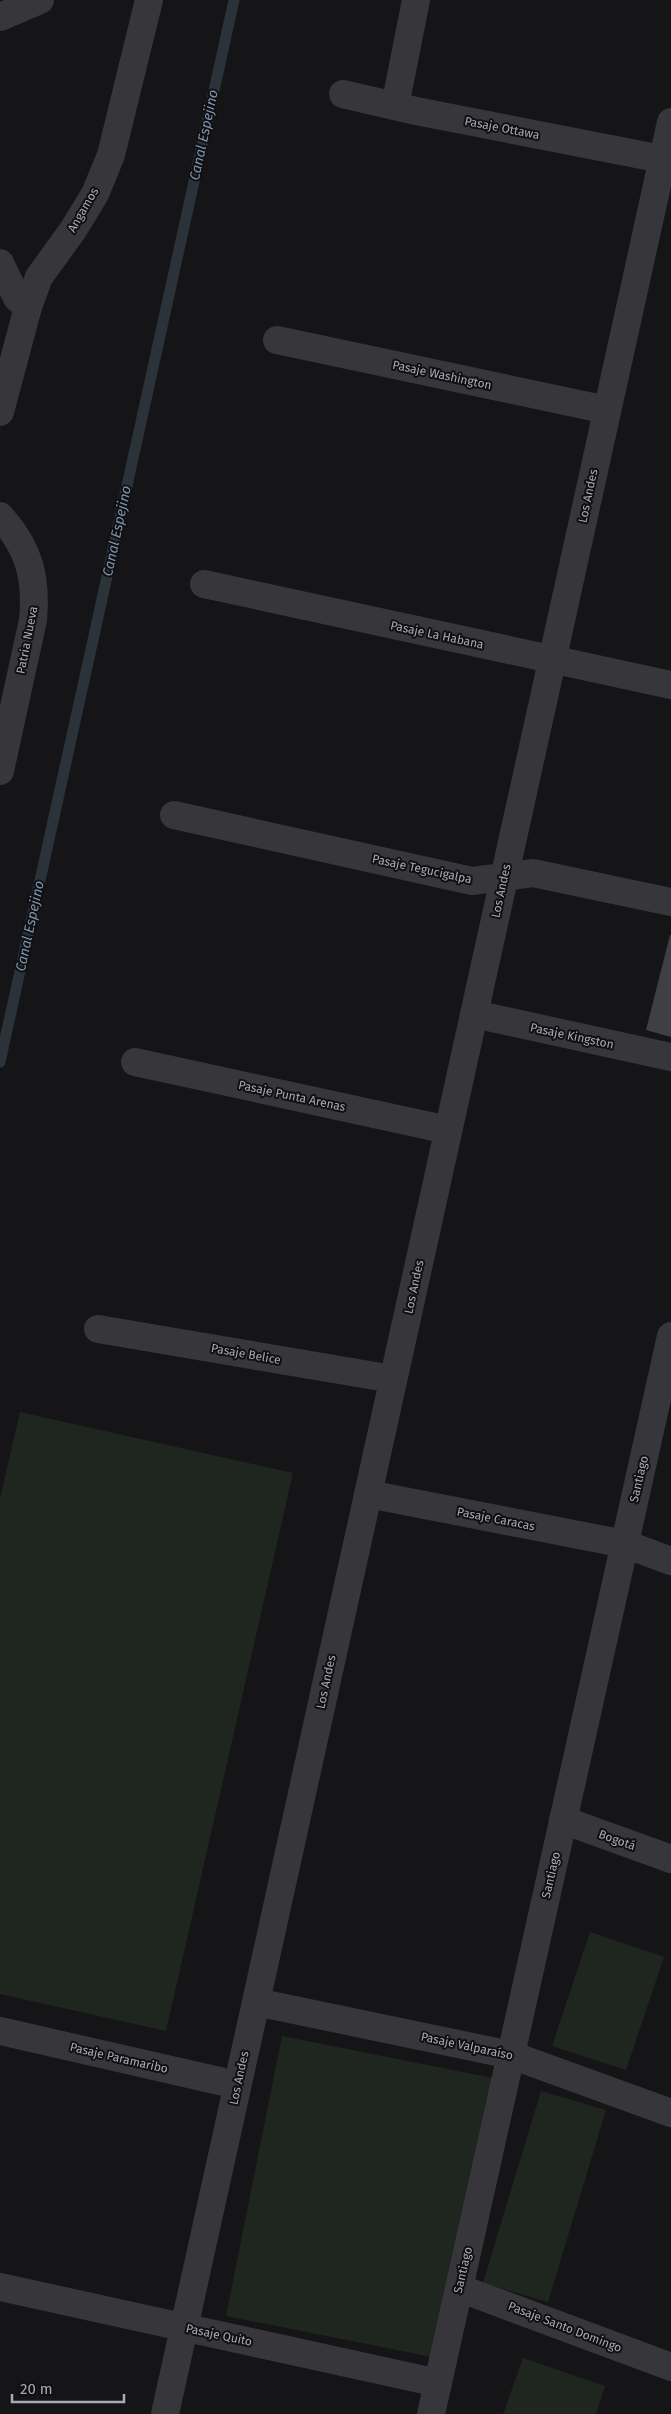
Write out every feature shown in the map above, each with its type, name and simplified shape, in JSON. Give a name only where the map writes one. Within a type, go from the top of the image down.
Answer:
[{"type":"street","points":[[0,17],[40,0]]},
{"type":"street","name":"Angamos","points":[[0,412],[28,307],[39,277],[73,230],[94,194],[111,155],[149,0]]},
{"type":"street","points":[[396,106],[416,0]]},
{"type":"street","name":"Pasaje Ottawa","points":[[343,94],[662,159]]},
{"type":"street","name":"Los Andes","points":[[165,2414],[607,410],[660,223],[662,159],[671,122]]},
{"type":"street","points":[[0,264],[17,298],[28,307]]},
{"type":"street","name":"Pasaje Washington","points":[[277,340],[607,410]]},
{"type":"street","name":"Patria Nueva","points":[[0,516],[22,544],[33,578],[35,599],[33,620],[4,739],[0,771]]},
{"type":"street","name":"Pasaje La Habana","points":[[204,584],[671,685]]},
{"type":"street","name":"Pasaje Tegucigalpa","points":[[174,815],[472,882],[533,873],[671,902]]},
{"type":"street","name":"Pasaje Kingston","points":[[474,1014],[671,1057]]},
{"type":"street","name":"Pasaje Punta Arenas","points":[[135,1062],[448,1130]]},
{"type":"street","name":"Pasaje Belice","points":[[98,1328],[393,1379]]},
{"type":"street","name":"Santiago","points":[[431,2414],[671,1336]]},
{"type":"street","name":"Pasaje Caracas","points":[[368,1494],[625,1544],[671,1561]]},
{"type":"street","name":"Bogotá","points":[[563,1820],[671,1859]]},
{"type":"street","name":"Pasaje Valparaíso","points":[[256,2002],[511,2055],[671,2113]]},
{"type":"street","name":"Pasaje Paramaribo","points":[[0,2031],[237,2085]]},
{"type":"street","name":"Pasaje Quito","points":[[0,2287],[438,2383]]},
{"type":"street","name":"Pasaje Santo Domingo","points":[[459,2288],[671,2367]]},
{"type":"shaded area","points":[[20,1412],[293,1473],[166,2031],[0,1994],[0,1499]]},
{"type":"shaded area","points":[[590,1932],[664,1957],[626,2070],[552,2046]]},
{"type":"shaded area","points":[[282,2036],[493,2078],[437,2358],[226,2316]]},
{"type":"shaded area","points":[[541,2091],[606,2110],[548,2302],[483,2283]]},
{"type":"shaded area","points":[[523,2358],[605,2386],[596,2414],[503,2414]]},
{"type":"building","points":[[671,935],[671,1037],[646,1030]]},
{"type":"waterway","name":"Canal Espejino","points":[[0,1062],[234,0]]}]
